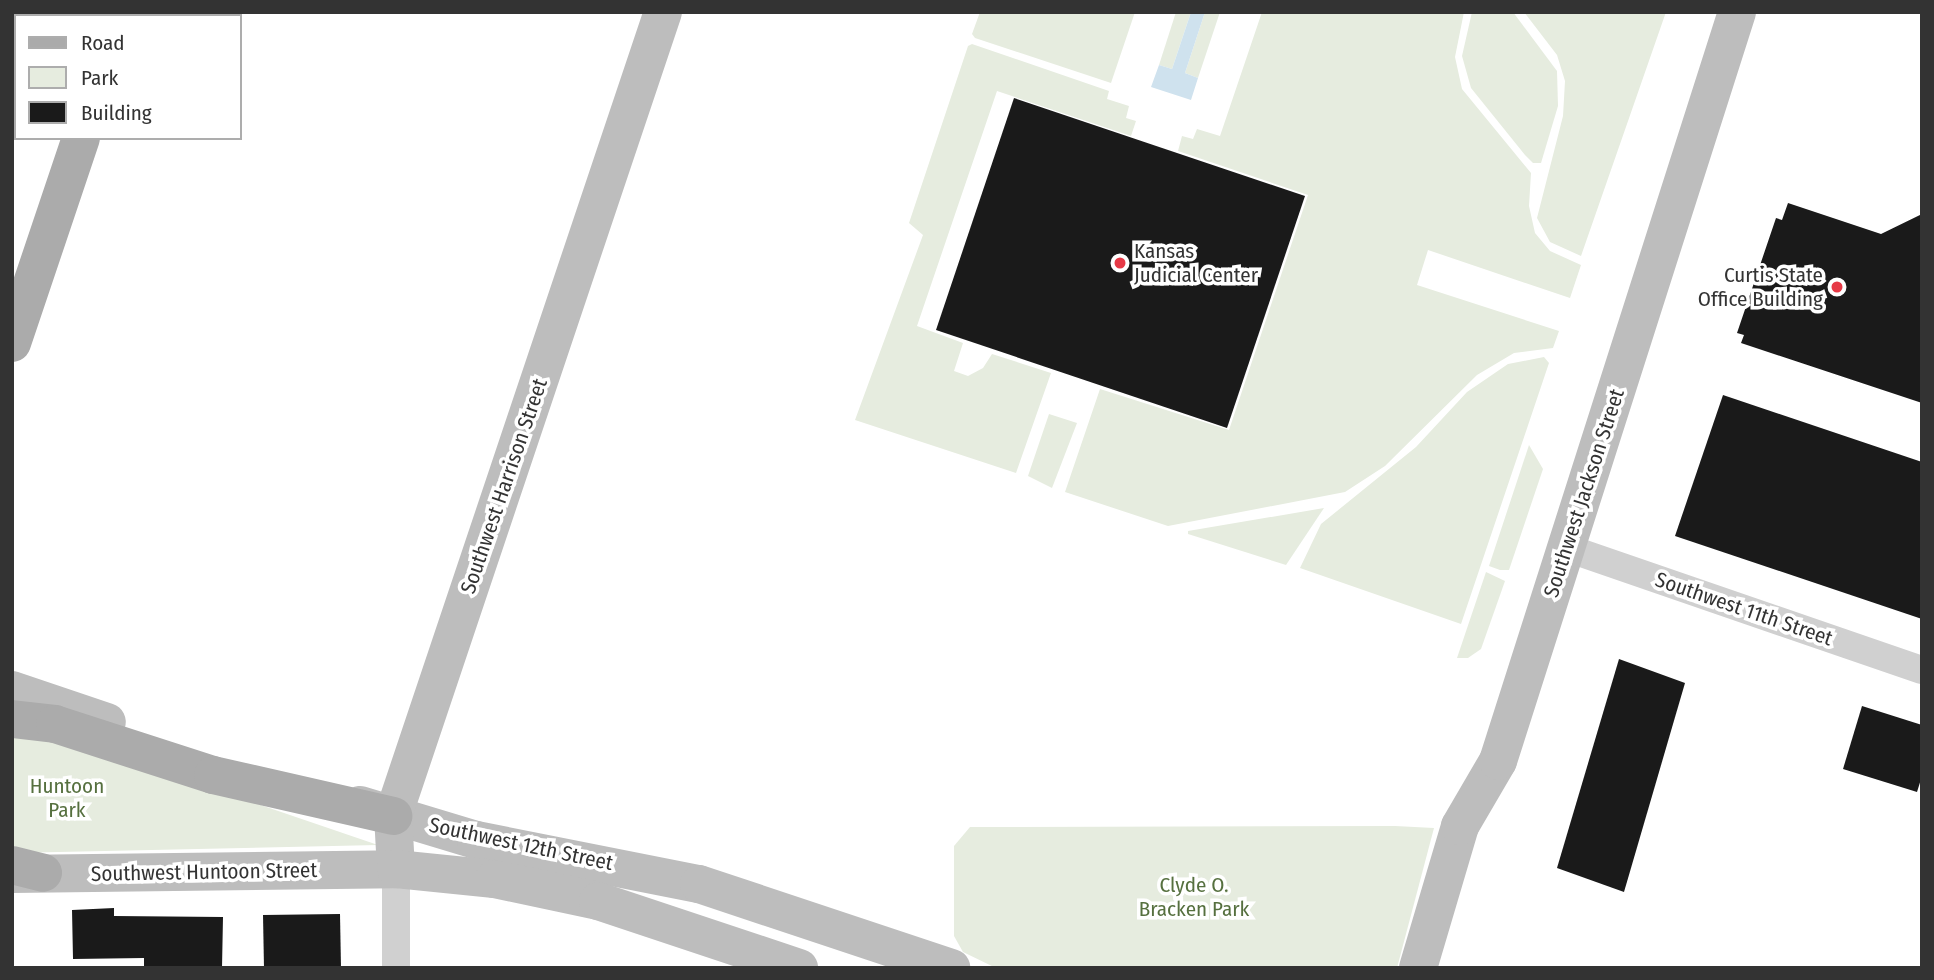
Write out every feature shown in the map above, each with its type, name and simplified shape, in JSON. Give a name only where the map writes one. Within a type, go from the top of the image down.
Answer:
[{"type":"main road","points":[[12,343],[80,140]]},
{"type":"main road","points":[[12,719],[55,724],[212,775],[393,816]]},
{"type":"street","name":"Southwest Harrison Street","points":[[396,968],[393,816],[663,12]]},
{"type":"street","name":"Southwest Jackson Street","points":[[1418,968],[1460,826],[1499,761],[1738,12]]},
{"type":"street","name":"Southwest 11th Street","points":[[1567,548],[1922,670]]},
{"type":"street","name":"Southwest 12th Street","points":[[12,690],[393,816],[476,839],[699,884],[941,966]]},
{"type":"street","name":"Southwest 12th Street","points":[[396,869],[551,888],[799,968]]},
{"type":"street","name":"Southwest Huntoon Street","points":[[23,871],[396,869]]},
{"type":"green space","points":[[980,12],[1135,12],[1111,83],[975,38],[972,34]]},
{"type":"green space","points":[[1176,12],[1191,12],[1172,69],[1159,65]]},
{"type":"green space","points":[[1205,12],[1220,12],[1198,78],[1185,73]]},
{"type":"green space","points":[[1262,12],[1464,12],[1455,57],[1462,89],[1531,173],[1529,206],[1535,233],[1550,251],[1581,265],[1570,298],[1428,250],[1417,285],[1559,331],[1553,348],[1514,353],[1477,375],[1385,466],[1345,492],[1168,526],[1065,492],[1100,389],[1229,430],[1308,195],[1178,151],[1182,136],[1193,139],[1197,129],[1220,136]]},
{"type":"green space","points":[[1472,12],[1513,12],[1557,71],[1558,106],[1541,163],[1533,163],[1525,155],[1471,88],[1462,56]]},
{"type":"green space","points":[[1524,12],[1666,12],[1581,256],[1550,242],[1537,218],[1563,116],[1565,81],[1557,55]]},
{"type":"green space","points":[[972,44],[1109,91],[1107,99],[1129,106],[1126,118],[1136,121],[1131,136],[997,91],[917,326],[963,343],[954,371],[968,376],[983,368],[992,354],[1051,373],[1016,473],[855,420],[923,235],[909,223],[968,46]]},
{"type":"green space","points":[[1544,357],[1549,363],[1461,624],[1300,568],[1321,524],[1416,447],[1467,392],[1508,364]]},
{"type":"green space","points":[[1049,414],[1077,423],[1052,488],[1028,476]]},
{"type":"green space","points":[[1529,445],[1543,469],[1509,570],[1500,570],[1489,566]]},
{"type":"green space","points":[[1324,508],[1286,565],[1188,534],[1188,531]]},
{"type":"green space","points":[[1486,572],[1505,581],[1481,649],[1468,658],[1457,658]]},
{"type":"green space","name":"Huntoon Park","points":[[12,729],[90,747],[378,845],[12,853]]},
{"type":"green space","name":"Clyde O. Bracken Park","points":[[970,827],[1434,828],[1397,968],[996,968],[963,952],[954,936],[954,846]]},
{"type":"water","points":[[1191,12],[1205,12],[1185,73],[1198,78],[1191,100],[1151,87],[1159,65],[1172,69]]},
{"type":"building","name":"Kansas Judicial Center","points":[[1014,98],[1305,196],[1227,428],[936,330]]},
{"type":"building","name":"Curtis State Office Building","points":[[1788,203],[1881,234],[1922,214],[1922,403],[1741,343],[1744,335],[1737,333],[1776,218],[1782,220]]},
{"type":"building","points":[[1723,395],[1922,462],[1922,619],[1675,536]]},
{"type":"building","points":[[1619,659],[1685,683],[1624,892],[1557,868]]},
{"type":"building","points":[[1862,706],[1922,725],[1922,776],[1917,792],[1843,769]]},
{"type":"building","points":[[114,908],[114,916],[223,917],[222,968],[144,968],[144,958],[73,959],[72,910]]},
{"type":"building","points":[[340,914],[341,968],[264,968],[263,915]]},
{"type":"place","name":"Kansas Judicial Center","points":[[1120,263]]},
{"type":"place","name":"Curtis State Office Building","points":[[1837,287]]}]
